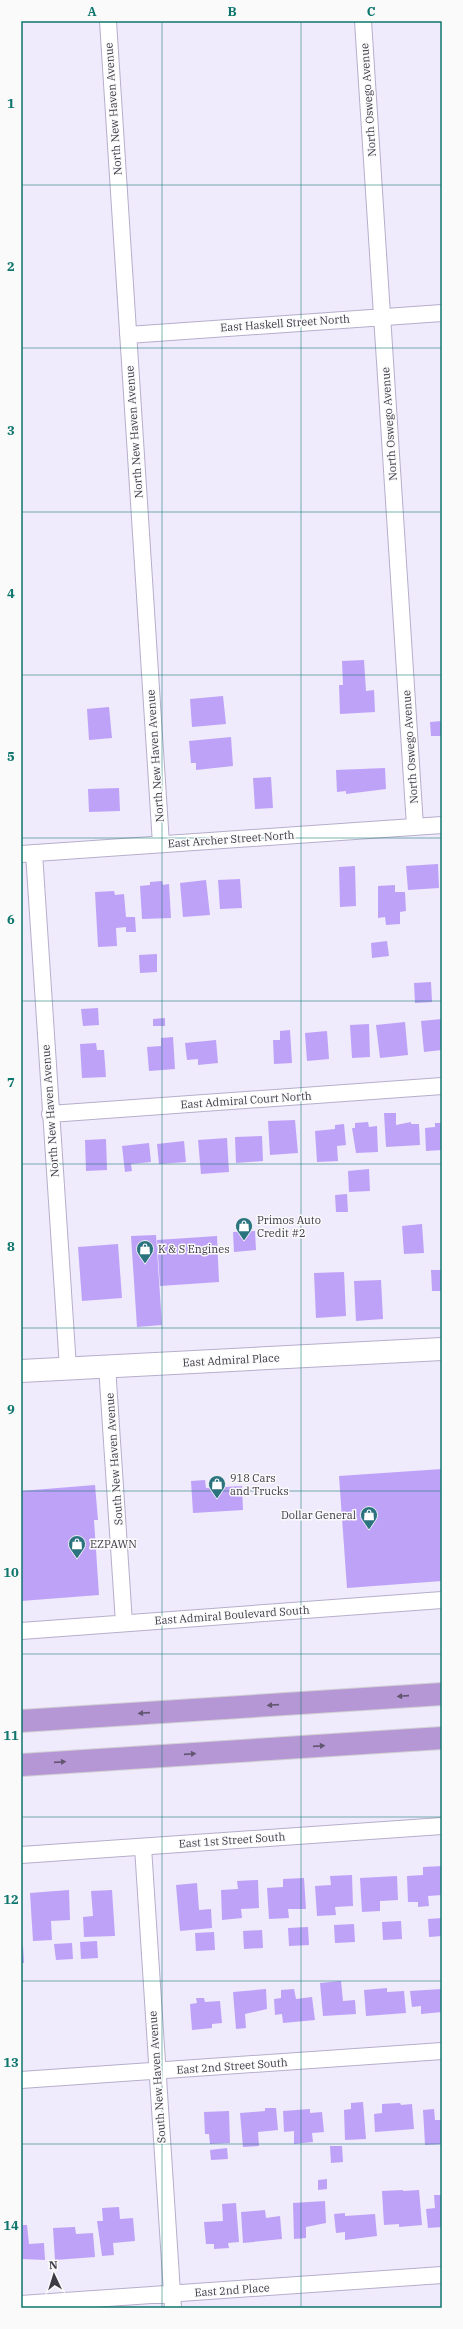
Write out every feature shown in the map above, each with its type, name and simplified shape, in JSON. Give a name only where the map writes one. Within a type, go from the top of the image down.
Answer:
[{"type":"highway","points":[[21,1721],[442,1694]]},
{"type":"highway","points":[[21,1765],[442,1738]]},
{"type":"main road","name":"East Admiral Place","points":[[21,1371],[442,1349]]},
{"type":"street","name":"North New Haven Avenue","points":[[108,21],[161,844]]},
{"type":"street","name":"North Oswego Avenue","points":[[363,21],[415,826]]},
{"type":"street","name":"East Haskell Street North","points":[[128,335],[442,313]]},
{"type":"street","name":"East Archer Street North","points":[[27,853],[442,825]]},
{"type":"street","name":"North New Haven Avenue","points":[[27,853],[50,1114],[68,1368]]},
{"type":"street","name":"East Admiral Court North","points":[[50,1114],[442,1086]]},
{"type":"street","name":"South New Haven Avenue","points":[[107,1366],[124,1623]]},
{"type":"street","name":"East Admiral Boulevard South","points":[[21,1631],[442,1600]]},
{"type":"street","name":"East 1st Street South","points":[[21,1855],[442,1826]]},
{"type":"street","name":"South New Haven Avenue","points":[[143,1846],[172,2301]]},
{"type":"street","name":"East 2nd Street South","points":[[21,2080],[442,2051]]},
{"type":"street","name":"East 2nd Place","points":[[21,2304],[172,2301],[442,2275]]},
{"type":"building","points":[[364,660],[366,691],[374,690],[375,712],[340,714],[339,685],[343,685],[342,661]]},
{"type":"building","points":[[223,696],[226,724],[192,727],[190,699]]},
{"type":"building","points":[[109,707],[112,738],[89,740],[87,709]]},
{"type":"building","points":[[442,721],[442,736],[431,736],[430,722]]},
{"type":"building","points":[[231,737],[233,766],[196,770],[196,763],[191,763],[189,741]]},
{"type":"building","points":[[385,768],[386,789],[346,794],[346,791],[337,792],[336,770]]},
{"type":"building","points":[[271,777],[273,808],[255,809],[253,778]]},
{"type":"building","points":[[119,788],[120,811],[89,812],[88,789]]},
{"type":"building","points":[[438,864],[439,888],[408,890],[406,866]]},
{"type":"building","points":[[355,866],[356,906],[340,907],[339,867]]},
{"type":"building","points":[[240,879],[242,908],[220,909],[218,880]]},
{"type":"building","points":[[206,880],[210,915],[183,917],[180,883]]},
{"type":"building","points":[[162,881],[163,885],[169,884],[171,918],[142,919],[140,886],[150,885],[150,882]]},
{"type":"building","points":[[395,885],[395,892],[405,892],[406,911],[400,912],[400,924],[386,925],[385,917],[378,918],[378,886]]},
{"type":"building","points":[[114,891],[115,895],[124,894],[126,917],[135,917],[136,932],[126,932],[126,927],[116,928],[117,946],[98,947],[95,892]]},
{"type":"building","points":[[387,941],[389,956],[372,958],[371,943]]},
{"type":"building","points":[[157,954],[157,972],[140,973],[139,955]]},
{"type":"building","points":[[431,982],[432,1002],[415,1003],[414,983]]},
{"type":"building","points":[[98,1008],[99,1025],[83,1026],[81,1009]]},
{"type":"building","points":[[165,1018],[165,1026],[153,1026],[153,1019]]},
{"type":"building","points":[[442,1019],[442,1050],[424,1052],[421,1021]]},
{"type":"building","points":[[405,1022],[408,1055],[380,1058],[376,1025]]},
{"type":"building","points":[[369,1024],[370,1057],[352,1058],[350,1025]]},
{"type":"building","points":[[290,1030],[292,1063],[274,1064],[273,1040],[280,1040],[280,1031]]},
{"type":"building","points":[[327,1031],[329,1059],[307,1061],[305,1033]]},
{"type":"building","points":[[173,1037],[175,1069],[149,1071],[147,1047],[161,1046],[161,1038]]},
{"type":"building","points":[[216,1040],[218,1063],[198,1065],[198,1059],[187,1060],[185,1043]]},
{"type":"building","points":[[96,1043],[97,1050],[104,1050],[106,1077],[82,1078],[80,1044]]},
{"type":"building","points":[[384,1113],[396,1113],[396,1125],[411,1122],[411,1124],[419,1124],[420,1145],[386,1147]]},
{"type":"building","points":[[295,1120],[298,1153],[270,1155],[268,1121]]},
{"type":"building","points":[[368,1122],[369,1127],[377,1126],[378,1152],[356,1153],[352,1128],[355,1128],[355,1123]]},
{"type":"building","points":[[435,1123],[442,1123],[442,1150],[426,1151],[425,1128],[435,1127]]},
{"type":"building","points":[[344,1124],[346,1145],[337,1146],[338,1161],[317,1162],[315,1131],[335,1129],[335,1125]]},
{"type":"building","points":[[262,1136],[263,1161],[236,1163],[235,1137]]},
{"type":"building","points":[[227,1138],[229,1172],[201,1174],[198,1140]]},
{"type":"building","points":[[106,1139],[107,1170],[86,1171],[85,1140]]},
{"type":"building","points":[[184,1141],[186,1162],[159,1164],[157,1144]]},
{"type":"building","points":[[149,1143],[151,1162],[131,1164],[132,1171],[125,1172],[122,1146]]},
{"type":"building","points":[[369,1169],[370,1191],[349,1192],[348,1171]]},
{"type":"building","points":[[347,1194],[348,1212],[336,1212],[335,1195]]},
{"type":"building","points":[[422,1224],[424,1253],[404,1254],[402,1226]]},
{"type":"building","name":"Primos Auto Credit #2","points":[[255,1231],[256,1250],[234,1252],[233,1232]]},
{"type":"building","name":"K & S Engines","points":[[156,1235],[162,1325],[137,1327],[131,1236]]},
{"type":"building","points":[[217,1236],[219,1282],[160,1286],[157,1240]]},
{"type":"building","points":[[118,1244],[122,1298],[82,1301],[78,1247]]},
{"type":"building","points":[[431,1270],[442,1270],[442,1291],[432,1291]]},
{"type":"building","points":[[344,1272],[346,1316],[316,1318],[314,1273]]},
{"type":"building","points":[[381,1280],[383,1319],[356,1321],[354,1281]]},
{"type":"building","points":[[442,1469],[442,1581],[347,1588],[339,1476]]},
{"type":"building","name":"918 Cars and Trucks","points":[[205,1480],[206,1488],[242,1486],[243,1510],[193,1513],[191,1481]]},
{"type":"building","points":[[95,1485],[98,1520],[94,1520],[99,1595],[21,1601],[21,1491]]},
{"type":"building","points":[[442,1866],[442,1895],[428,1896],[429,1906],[418,1907],[418,1902],[408,1902],[407,1876],[423,1875],[423,1867]]},
{"type":"building","points":[[352,1875],[353,1906],[335,1907],[336,1915],[317,1916],[315,1886],[331,1885],[330,1876]]},
{"type":"building","points":[[397,1876],[398,1900],[380,1901],[380,1911],[362,1912],[360,1878]]},
{"type":"building","points":[[304,1878],[306,1909],[288,1909],[289,1918],[269,1919],[267,1888],[283,1887],[283,1879]]},
{"type":"building","points":[[258,1880],[259,1908],[241,1909],[242,1918],[222,1920],[221,1890],[238,1889],[237,1881]]},
{"type":"building","points":[[197,1883],[199,1910],[211,1909],[212,1928],[180,1931],[176,1885]]},
{"type":"building","points":[[69,1890],[70,1920],[51,1921],[52,1940],[33,1941],[30,1893]]},
{"type":"building","points":[[112,1890],[115,1936],[84,1937],[83,1917],[93,1916],[91,1891]]},
{"type":"building","points":[[442,1918],[442,1936],[429,1937],[428,1919]]},
{"type":"building","points":[[401,1921],[402,1939],[383,1940],[382,1922]]},
{"type":"building","points":[[354,1924],[355,1942],[335,1943],[334,1925]]},
{"type":"building","points":[[308,1927],[309,1945],[289,1946],[288,1928]]},
{"type":"building","points":[[262,1930],[263,1948],[244,1949],[243,1931]]},
{"type":"building","points":[[214,1932],[215,1950],[196,1951],[195,1933]]},
{"type":"building","points":[[97,1941],[98,1958],[81,1959],[80,1942]]},
{"type":"building","points":[[72,1943],[73,1959],[56,1960],[54,1944]]},
{"type":"building","points":[[23,1946],[24,1963],[21,1963],[21,1947]]},
{"type":"building","points":[[341,1981],[343,2001],[355,2000],[356,2014],[323,2016],[320,1983]]},
{"type":"building","points":[[387,1988],[387,1992],[404,1991],[406,2013],[366,2016],[364,1990]]},
{"type":"building","points":[[266,1989],[267,2009],[245,2014],[246,2028],[236,2029],[233,1992]]},
{"type":"building","points":[[294,1989],[296,1999],[312,1997],[315,2020],[283,2023],[282,2014],[275,2015],[274,1999],[281,1998],[281,1990]]},
{"type":"building","points":[[442,1989],[442,2012],[421,2014],[421,2006],[412,2007],[410,1991]]},
{"type":"building","points":[[196,1998],[204,1998],[205,2002],[220,2001],[222,2023],[212,2024],[212,2028],[192,2030],[190,2004],[197,2003]]},
{"type":"building","points":[[363,2102],[366,2139],[345,2140],[344,2110],[351,2109],[351,2103]]},
{"type":"building","points":[[400,2103],[401,2105],[412,2104],[414,2129],[375,2132],[374,2114],[382,2113],[382,2104]]},
{"type":"building","points":[[265,2108],[276,2108],[278,2130],[258,2132],[259,2146],[243,2147],[240,2113],[265,2111]]},
{"type":"building","points":[[310,2109],[310,2113],[322,2112],[324,2132],[312,2133],[313,2142],[294,2144],[294,2131],[284,2132],[283,2111]]},
{"type":"building","points":[[434,2109],[435,2120],[442,2120],[442,2144],[425,2145],[423,2110]]},
{"type":"building","points":[[229,2111],[230,2143],[210,2144],[209,2134],[205,2134],[204,2112]]},
{"type":"building","points":[[330,2146],[342,2146],[343,2162],[331,2163]]},
{"type":"building","points":[[227,2148],[228,2159],[211,2160],[210,2150]]},
{"type":"building","points":[[327,2179],[327,2189],[318,2190],[318,2180]]},
{"type":"building","points":[[419,2190],[422,2225],[399,2227],[399,2224],[384,2225],[382,2191]]},
{"type":"building","points":[[434,2195],[442,2195],[442,2227],[428,2228],[426,2209],[435,2208]]},
{"type":"building","points":[[325,2201],[326,2223],[306,2227],[306,2238],[294,2239],[293,2203]]},
{"type":"building","points":[[236,2203],[239,2242],[228,2243],[229,2248],[214,2249],[214,2244],[206,2244],[204,2222],[223,2221],[222,2204]]},
{"type":"building","points":[[119,2207],[120,2219],[133,2218],[135,2241],[113,2243],[114,2255],[102,2256],[97,2221],[103,2221],[102,2208]]},
{"type":"building","points":[[265,2210],[266,2218],[280,2216],[282,2239],[243,2243],[241,2212]]},
{"type":"building","points":[[345,2213],[345,2216],[375,2214],[377,2236],[345,2240],[345,2232],[336,2233],[334,2214]]},
{"type":"building","points":[[21,2225],[27,2225],[29,2244],[44,2243],[45,2260],[21,2259]]},
{"type":"building","points":[[75,2227],[76,2234],[93,2233],[95,2257],[55,2260],[53,2228]]},
{"type":"place","name":"Primos Auto Credit #2","points":[[244,1241]]},
{"type":"place","name":"K & S Engines","points":[[145,1264]]},
{"type":"place","name":"918 Cars and Trucks","points":[[217,1499]]},
{"type":"place","name":"Dollar General","points":[[369,1530]]},
{"type":"place","name":"EZPAWN","points":[[77,1559]]}]
